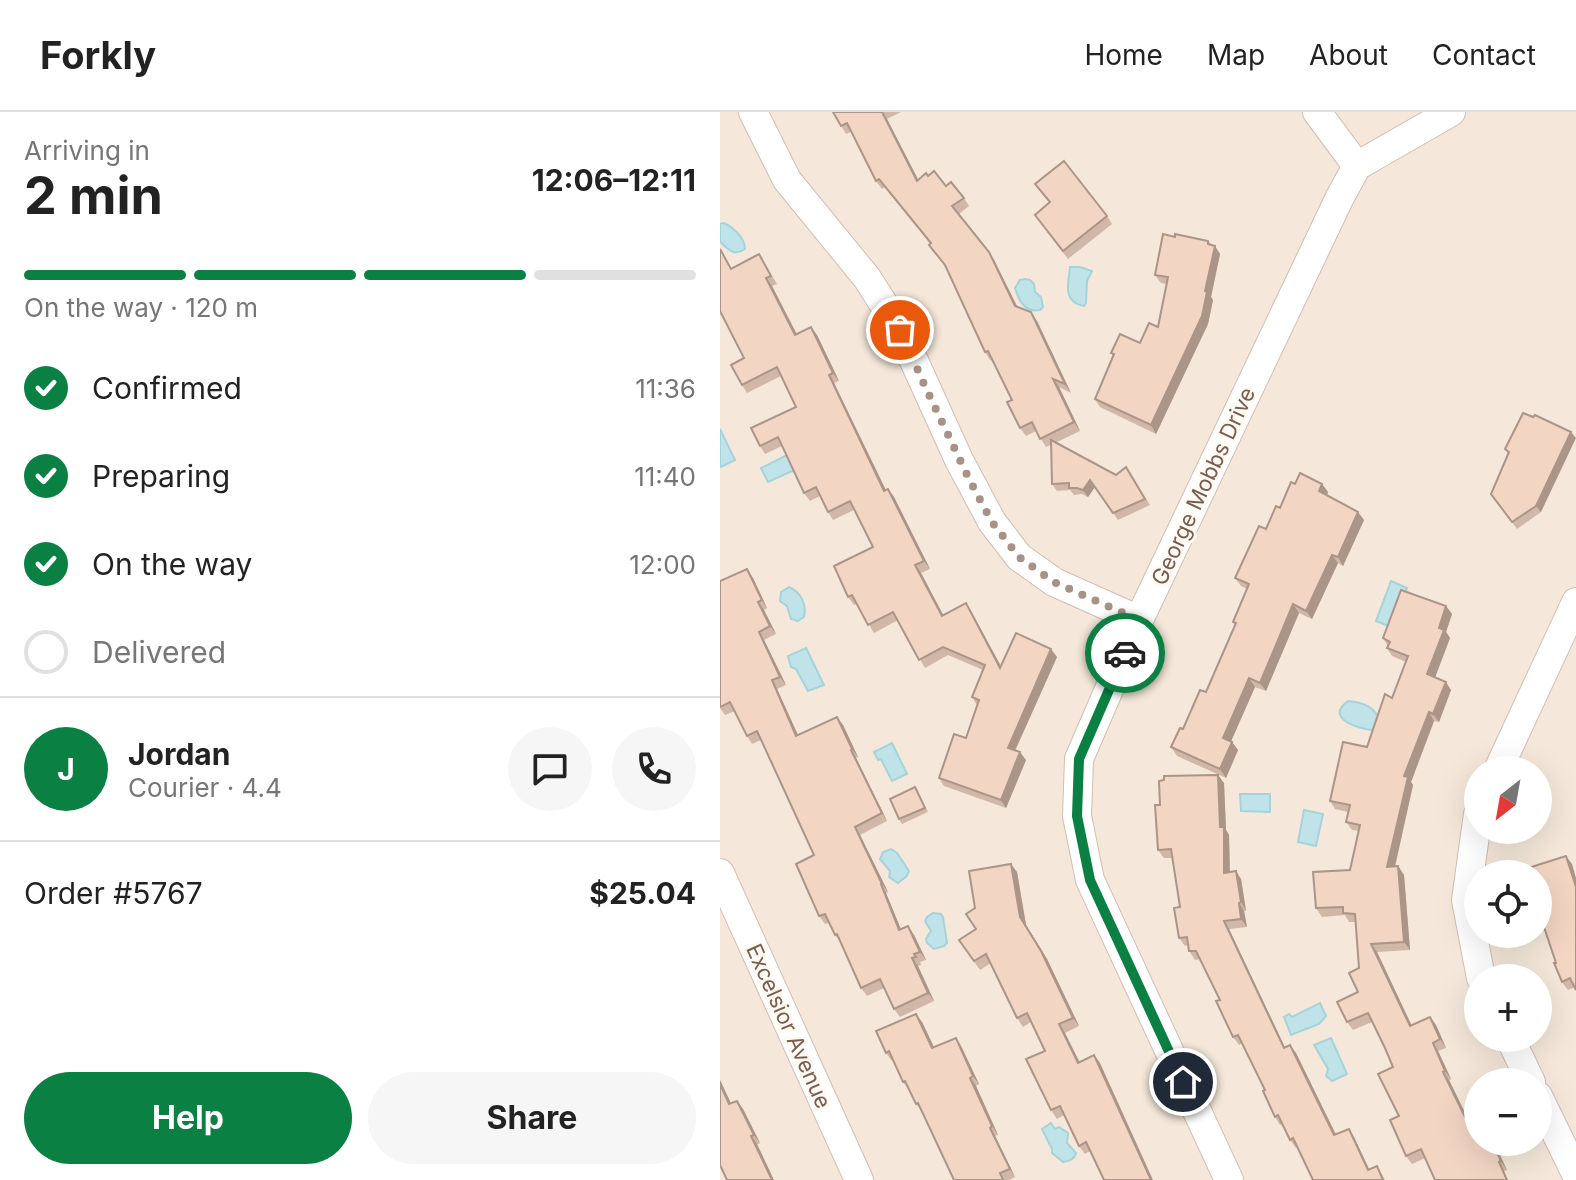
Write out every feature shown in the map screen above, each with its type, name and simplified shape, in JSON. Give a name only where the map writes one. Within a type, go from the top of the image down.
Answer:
[{"type":"street","points":[[753,112],[787,180],[867,278],[900,330],[953,447],[992,522],[1019,557],[1054,582],[1139,620]]},
{"type":"street","points":[[1317,112],[1357,166],[1451,112]]},
{"type":"street","name":"George Mobbs Drive","points":[[1229,1180],[1090,880],[1077,816],[1079,759],[1139,620],[1357,166]]},
{"type":"street","points":[[1504,756],[1576,602]]},
{"type":"street","points":[[1474,844],[1466,900],[1478,964]]},
{"type":"street","name":"Excelsior Avenue","points":[[720,873],[859,1180]]},
{"type":"street","points":[[1552,1125],[1576,1174]]},
{"type":"shaded area","points":[[720,112],[1576,112],[1576,1180],[720,1180]]},
{"type":"water","points":[[724,223],[738,233],[745,249],[734,252],[720,242],[720,224]]},
{"type":"water","points":[[1070,267],[1092,271],[1087,281],[1084,306],[1069,296]]},
{"type":"water","points":[[1020,280],[1034,284],[1035,292],[1041,297],[1043,307],[1040,310],[1030,310],[1018,297],[1015,288]]},
{"type":"water","points":[[720,429],[735,460],[721,467],[720,466]]},
{"type":"water","points":[[795,451],[796,472],[768,482],[761,468]]},
{"type":"water","points":[[1391,581],[1407,588],[1393,628],[1376,621]]},
{"type":"water","points":[[789,587],[797,592],[804,604],[804,617],[798,621],[791,619],[787,606],[780,601],[781,592]]},
{"type":"water","points":[[806,648],[824,685],[808,691],[796,669],[791,667],[788,656]]},
{"type":"water","points":[[1348,701],[1374,711],[1379,720],[1373,730],[1352,725],[1341,717],[1342,707]]},
{"type":"water","points":[[892,743],[907,774],[892,781],[874,752]]},
{"type":"water","points":[[1240,794],[1270,794],[1270,812],[1241,811]]},
{"type":"water","points":[[1304,810],[1323,814],[1316,846],[1298,842]]},
{"type":"water","points":[[891,849],[909,871],[898,883],[889,877],[890,871],[880,859],[883,852]]},
{"type":"water","points":[[933,913],[943,917],[947,943],[934,949],[927,943],[931,931],[925,921]]},
{"type":"water","points":[[1320,1003],[1326,1016],[1319,1024],[1291,1035],[1284,1017],[1289,1014],[1292,1017]]},
{"type":"water","points":[[1331,1038],[1347,1074],[1332,1081],[1326,1076],[1328,1069],[1314,1045]]},
{"type":"water","points":[[1051,1123],[1055,1129],[1059,1127],[1068,1133],[1067,1143],[1076,1153],[1071,1160],[1063,1162],[1052,1153],[1042,1129]]},
{"type":"building","points":[[833,112],[882,112],[917,181],[934,171],[946,186],[951,182],[964,198],[952,206],[989,252],[1015,306],[1031,312],[1065,384],[1053,379],[1074,422],[1040,439],[1032,422],[1020,428],[1007,402],[1012,400],[988,351],[985,352],[945,265],[879,179],[876,181],[847,123],[841,126]]},
{"type":"building","points":[[1064,161],[1107,216],[1063,251],[1035,215],[1050,202],[1035,184]]},
{"type":"building","points":[[1163,234],[1208,241],[1208,244],[1215,246],[1202,316],[1151,425],[1095,399],[1120,334],[1140,343],[1149,323],[1158,327],[1168,277],[1155,275]]},
{"type":"building","points":[[720,249],[731,269],[759,254],[771,276],[766,278],[795,335],[811,327],[833,373],[829,375],[884,491],[888,489],[924,561],[915,565],[942,616],[966,603],[1000,668],[1016,633],[1051,649],[1008,748],[1020,752],[1001,800],[939,778],[954,734],[966,738],[979,700],[972,697],[985,665],[943,647],[919,660],[893,612],[868,625],[852,595],[848,597],[834,566],[873,547],[850,501],[828,512],[816,487],[804,493],[778,437],[760,446],[751,428],[796,407],[777,367],[742,385],[731,365],[744,358],[720,311]]},
{"type":"building","points":[[1523,413],[1535,415],[1571,432],[1536,506],[1512,522],[1491,494],[1509,452],[1505,449]]},
{"type":"building","points":[[1051,440],[1116,475],[1126,467],[1145,499],[1113,513],[1090,480],[1083,490],[1069,488],[1069,483],[1052,484]]},
{"type":"building","points":[[1300,473],[1322,484],[1319,491],[1358,512],[1338,557],[1332,555],[1306,611],[1293,604],[1260,683],[1249,678],[1223,738],[1232,742],[1220,769],[1171,747],[1180,728],[1183,729],[1200,690],[1206,692],[1236,623],[1233,622],[1249,584],[1235,578],[1259,526],[1266,529],[1276,506],[1280,508],[1291,482],[1295,484]]},
{"type":"building","points":[[747,569],[770,626],[759,632],[780,677],[772,680],[796,736],[837,717],[882,813],[855,827],[882,884],[899,930],[908,926],[920,952],[912,958],[928,993],[894,1009],[880,979],[861,988],[837,934],[825,914],[819,916],[796,864],[814,855],[757,731],[747,736],[730,702],[720,707],[720,581]]},
{"type":"building","points":[[1401,590],[1446,606],[1439,628],[1444,630],[1427,674],[1446,682],[1433,714],[1429,712],[1404,776],[1408,777],[1387,867],[1398,866],[1404,942],[1371,944],[1410,1026],[1430,1017],[1440,1039],[1433,1043],[1464,1115],[1464,1156],[1499,1156],[1507,1180],[1435,1180],[1421,1149],[1406,1156],[1390,1120],[1399,1116],[1378,1074],[1393,1067],[1385,1048],[1368,1013],[1347,1022],[1337,1002],[1358,992],[1349,973],[1359,968],[1355,914],[1343,913],[1343,907],[1316,908],[1313,872],[1350,870],[1360,825],[1346,822],[1350,805],[1330,801],[1343,742],[1367,747],[1385,694],[1392,698],[1408,656],[1387,648],[1390,642],[1383,638]]},
{"type":"building","points":[[1218,775],[1220,827],[1224,827],[1224,873],[1236,871],[1241,902],[1241,919],[1224,921],[1284,1048],[1290,1045],[1334,1135],[1349,1129],[1368,1170],[1377,1166],[1383,1180],[1313,1180],[1293,1138],[1290,1140],[1278,1115],[1275,1117],[1238,1035],[1233,1037],[1216,1001],[1220,1000],[1196,951],[1189,951],[1187,937],[1179,938],[1174,908],[1180,907],[1171,849],[1158,850],[1155,805],[1160,805],[1159,781],[1164,780],[1164,776]]},
{"type":"building","points":[[915,787],[925,808],[899,819],[890,799]]},
{"type":"building","points":[[1566,856],[1576,887],[1576,990],[1570,978],[1562,982],[1551,948],[1552,860]]},
{"type":"building","points":[[1011,864],[1020,917],[1041,951],[1073,1018],[1059,1024],[1078,1063],[1094,1055],[1151,1180],[1104,1180],[1086,1142],[1079,1146],[1060,1106],[1051,1110],[1026,1059],[1045,1051],[1027,1013],[1017,1018],[986,954],[974,961],[959,940],[976,929],[966,914],[975,908],[969,871]]},
{"type":"building","points":[[916,1014],[932,1048],[956,1038],[992,1126],[990,1128],[1010,1169],[1000,1173],[1003,1180],[954,1180],[918,1103],[903,1082],[889,1051],[886,1053],[876,1031]]},
{"type":"building","points":[[720,1084],[729,1104],[737,1101],[772,1180],[727,1180],[720,1165]]},
{"type":"way so far","points":[[900,330],[959,460],[992,522],[1019,557],[1054,582],[1139,620],[1125,653]]},
{"type":"route","points":[[1125,653],[1079,759],[1077,816],[1090,880],[1183,1082]]}]
